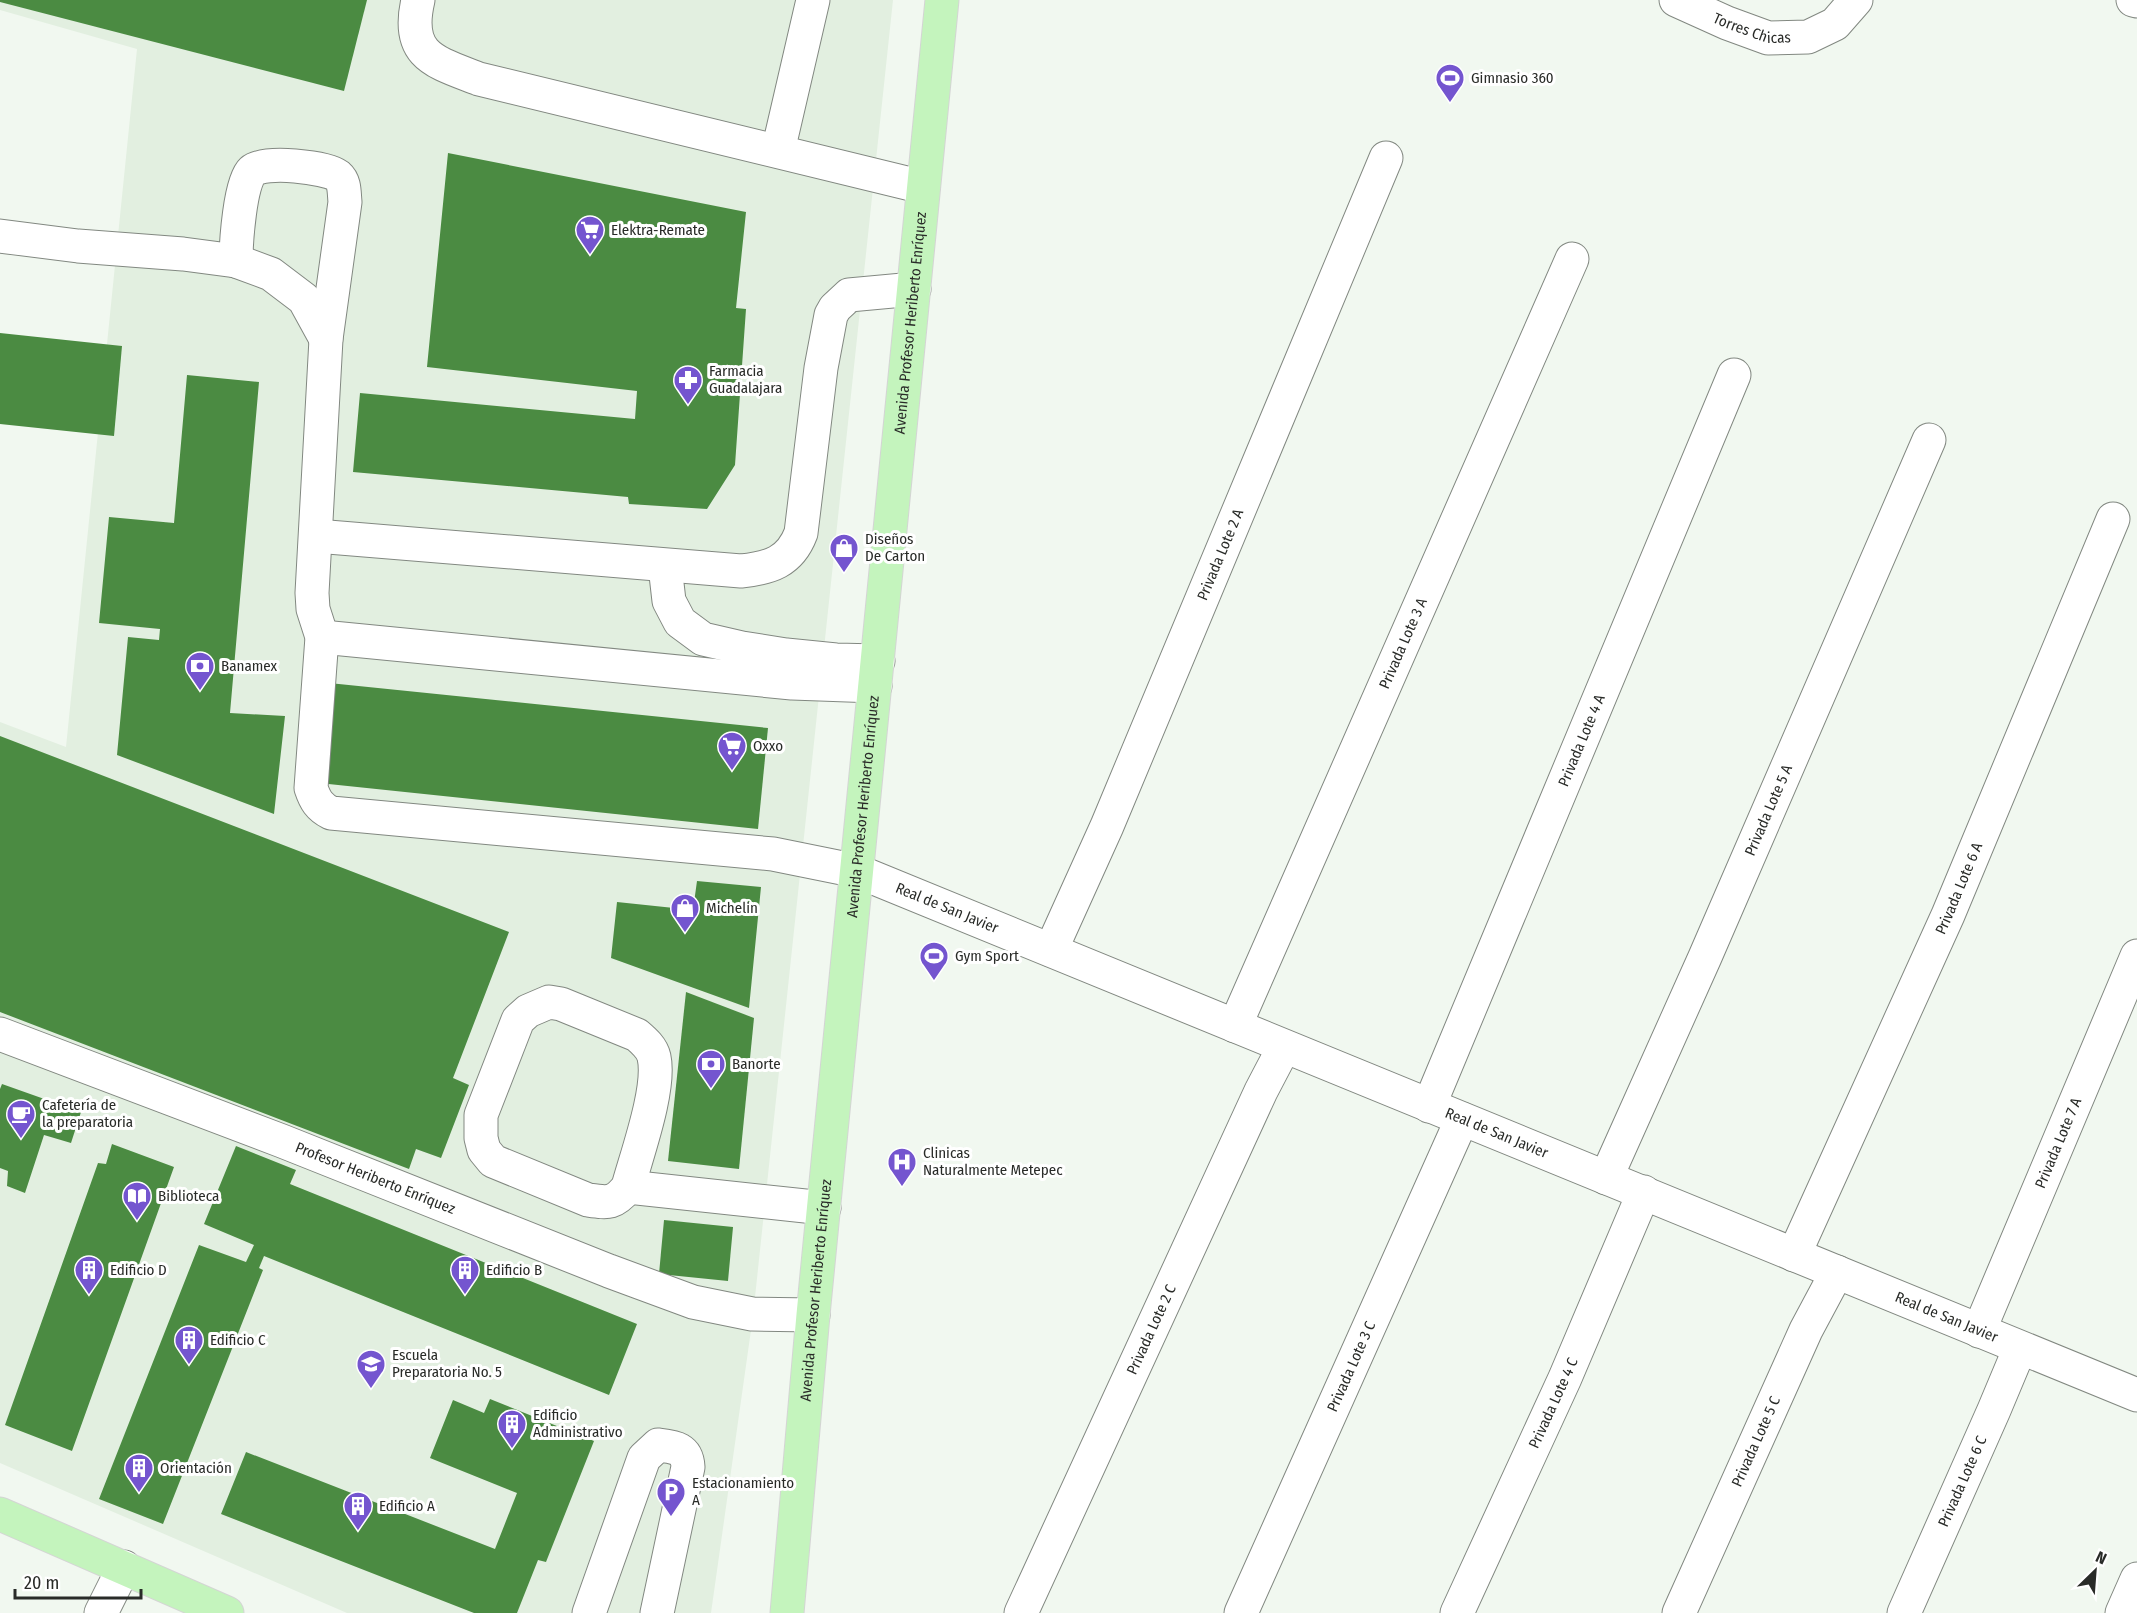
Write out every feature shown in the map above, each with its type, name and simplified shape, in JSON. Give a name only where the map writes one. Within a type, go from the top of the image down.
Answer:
[{"type":"main road","name":"Avenida Profesor Heriberto Enríquez","points":[[787,1613],[813,1315],[942,0]]},
{"type":"main road","points":[[0,1514],[227,1613]]},
{"type":"street","points":[[418,0],[414,16],[417,43],[429,58],[479,79],[923,187]]},
{"type":"street","points":[[778,151],[813,0]]},
{"type":"street","name":"Torres Chicas","points":[[1676,0],[1768,38],[1808,37],[1835,24],[1856,0]]},
{"type":"street","name":"Privada Lote 2 A","points":[[1051,950],[1112,815],[1386,158]]},
{"type":"street","points":[[236,261],[236,237],[244,186],[251,171],[262,165],[291,166],[332,172],[343,182],[345,202],[326,339],[316,536],[313,609],[322,637],[833,686],[876,673]]},
{"type":"street","points":[[0,236],[236,261],[271,274],[304,299],[326,339]]},
{"type":"street","name":"Privada Lote 3 A","points":[[1235,1026],[1572,259]]},
{"type":"street","points":[[316,536],[741,571],[775,565],[793,550],[801,533],[821,368],[831,315],[835,308],[849,296],[914,289]]},
{"type":"street","name":"Privada Lote 4 A","points":[[1429,1106],[1734,375]]},
{"type":"street","name":"Privada Lote 5 A","points":[[1606,1178],[1705,957],[1929,440]]},
{"type":"street","name":"Privada Lote 6 A","points":[[1794,1255],[1948,915],[2113,519]]},
{"type":"street","points":[[665,566],[669,601],[680,622],[703,639],[786,655],[836,660],[876,673]]},
{"type":"street","name":"Real de San Javier","points":[[322,637],[311,788],[321,808],[331,813],[773,854],[857,871],[2137,1395]]},
{"type":"street","name":"Privada Lote 7 A","points":[[1978,1331],[2137,956]]},
{"type":"street","points":[[549,1002],[561,1004],[637,1035],[646,1042],[654,1055],[656,1075],[654,1094],[628,1187],[618,1199],[604,1202],[588,1200],[493,1161],[484,1150],[481,1138],[481,1115],[518,1020],[537,1005],[549,1002]]},
{"type":"street","name":"Profesor Heriberto Enríquez","points":[[0,1034],[282,1141],[693,1302],[752,1314],[813,1315]]},
{"type":"street","name":"Privada Lote 2 C","points":[[1021,1613],[1256,1101],[1284,1047]]},
{"type":"street","name":"Privada Lote 3 C","points":[[1241,1613],[1462,1119]]},
{"type":"street","points":[[628,1187],[824,1208]]},
{"type":"street","name":"Privada Lote 4 C","points":[[1457,1613],[1565,1378],[1644,1192]]},
{"type":"street","name":"Privada Lote 5 C","points":[[1679,1613],[1806,1330],[1837,1272]]},
{"type":"street","name":"Privada Lote 6 C","points":[[1904,1613],[2020,1348]]},
{"type":"street","points":[[589,1613],[644,1458],[658,1444],[682,1450],[685,1453],[688,1467],[657,1613]]},
{"type":"street","points":[[101,1613],[124,1567]]},
{"type":"street","points":[[2122,1613],[2137,1579]]},
{"type":"shaded area","points":[[0,0],[893,0],[753,1316],[711,1613],[347,1613],[0,1463],[0,722],[66,747],[137,49],[0,10]]},
{"type":"building","points":[[0,0],[367,0],[344,91],[0,2]]},
{"type":"building","points":[[448,153],[746,212],[736,308],[746,309],[735,465],[707,509],[629,504],[628,497],[353,472],[360,393],[635,419],[637,391],[427,367]]},
{"type":"building","points":[[0,333],[122,346],[114,436],[0,424]]},
{"type":"building","points":[[187,375],[259,382],[230,713],[285,716],[274,814],[117,755],[128,637],[159,640],[160,629],[99,623],[109,517],[174,523]]},
{"type":"building","points":[[329,683],[768,728],[758,829],[319,783]]},
{"type":"building","points":[[0,736],[509,932],[453,1078],[469,1085],[441,1158],[416,1149],[409,1169],[0,1012]]},
{"type":"building","name":"Michelin","points":[[697,881],[761,887],[749,1008],[611,958],[617,902],[693,910]]},
{"type":"building","name":"Banorte","points":[[686,992],[754,1018],[739,1169],[668,1161]]},
{"type":"building","name":"Cafetería de la preparatoria","points":[[2,1084],[81,1112],[71,1143],[44,1135],[25,1193],[7,1186],[8,1171],[0,1168],[0,1089]]},
{"type":"building","name":"Edificio D","points":[[112,1144],[174,1167],[72,1451],[5,1425],[98,1163],[106,1164]]},
{"type":"building","name":"Edificio B","points":[[236,1146],[296,1170],[290,1184],[637,1324],[609,1395],[264,1256],[259,1268],[263,1270],[163,1524],[99,1499],[199,1245],[246,1262],[254,1245],[204,1224]]},
{"type":"building","points":[[664,1220],[733,1227],[728,1281],[659,1274]]},
{"type":"building","name":"Edificio A","points":[[490,1399],[594,1441],[546,1562],[538,1560],[517,1613],[474,1613],[221,1514],[246,1452],[495,1549],[517,1493],[430,1458],[453,1400],[484,1413]]},
{"type":"place","name":"Gimnasio 360","points":[[1450,104]]},
{"type":"place","name":"Elektra-Remate","points":[[590,256]]},
{"type":"place","name":"Farmacia Guadalajara","points":[[688,406]]},
{"type":"place","name":"Diseños De Carton","points":[[844,574]]},
{"type":"place","name":"Banamex","points":[[200,692]]},
{"type":"place","name":"Oxxo","points":[[732,772]]},
{"type":"place","name":"Michelin","points":[[685,934]]},
{"type":"place","name":"Gym Sport","points":[[934,982]]},
{"type":"place","name":"Banorte","points":[[711,1090]]},
{"type":"place","name":"Cafetería de la preparatoria","points":[[21,1140]]},
{"type":"place","name":"Clinicas Naturalmente Metepec","points":[[902,1188]]},
{"type":"place","name":"Biblioteca","points":[[137,1222]]},
{"type":"place","name":"Edificio D","points":[[89,1296]]},
{"type":"place","name":"Edificio B","points":[[465,1296]]},
{"type":"place","name":"Edificio C","points":[[189,1366]]},
{"type":"place","name":"Escuela Preparatoria No. 5","points":[[371,1390]]},
{"type":"place","name":"Edificio Administrativo","points":[[512,1450]]},
{"type":"place","name":"Orientación","points":[[139,1494]]},
{"type":"place","name":"Estacionamiento A","points":[[671,1518]]},
{"type":"place","name":"Edificio A","points":[[358,1532]]}]
